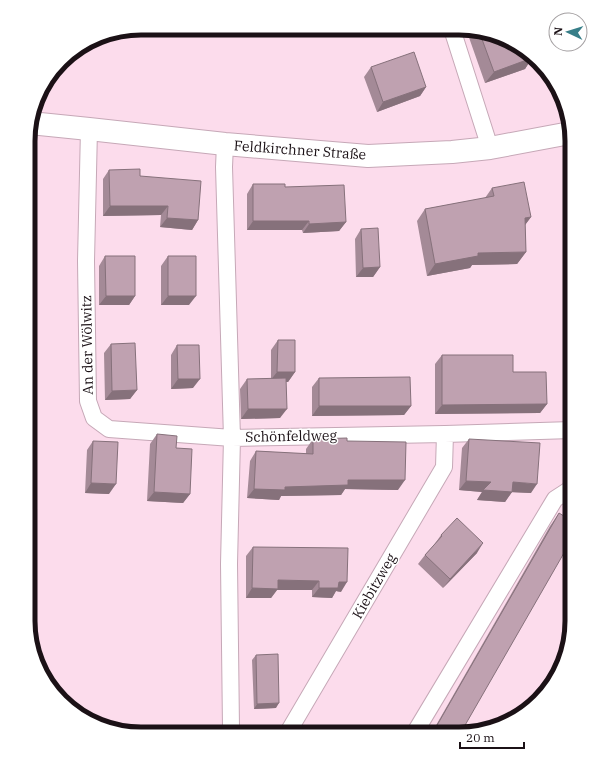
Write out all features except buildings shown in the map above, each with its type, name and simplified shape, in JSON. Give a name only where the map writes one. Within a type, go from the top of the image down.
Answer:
[{"type":"main road","name":"Feldkirchner Straße","points":[[36,124],[225,144],[368,156],[452,152],[490,148],[565,134]]},
{"type":"street","points":[[454,35],[490,148]]},
{"type":"street","name":"An der Wölwitz","points":[[90,129],[86,261],[88,401],[94,418],[109,428],[232,438]]},
{"type":"street","name":"Schönfeldweg","points":[[225,144],[224,167],[232,438],[565,430]]},
{"type":"street","name":"Kiebitzweg","points":[[291,727],[444,467],[444,434]]},
{"type":"street","points":[[231,727],[229,564],[232,438]]},
{"type":"street","points":[[418,727],[555,499],[565,493]]}]
